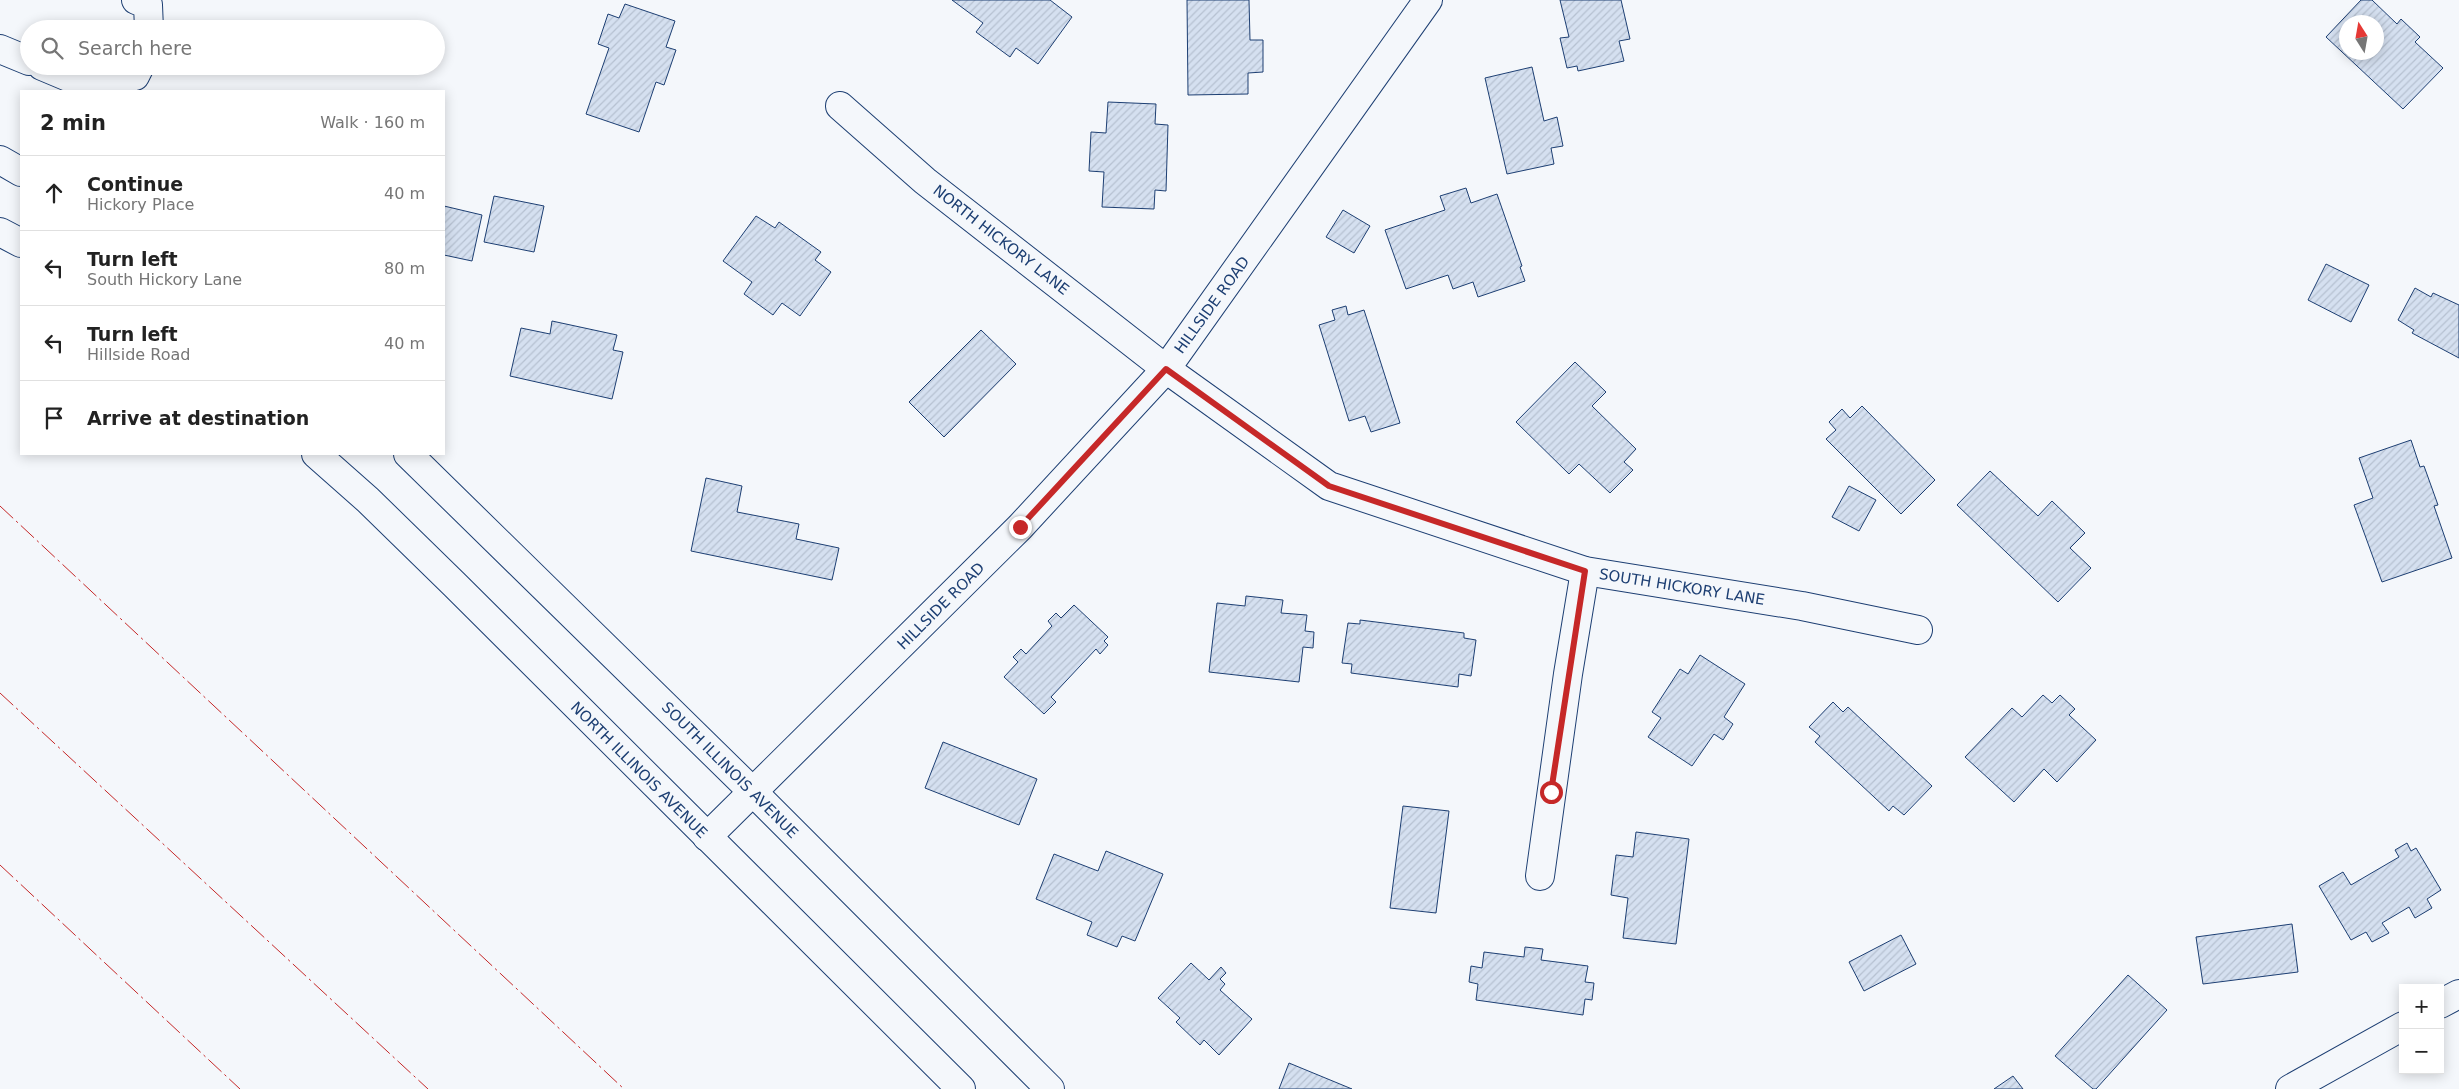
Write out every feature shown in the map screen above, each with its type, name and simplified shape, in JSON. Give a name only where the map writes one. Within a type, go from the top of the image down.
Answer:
[{"type":"main road","points":[[136,0],[148,4],[149,20]]},
{"type":"main road","name":"HILLSIDE ROAD","points":[[707,837],[1020,527],[1166,369],[1428,0]]},
{"type":"main road","points":[[0,49],[20,57]]},
{"type":"main road","points":[[63,75],[92,87],[136,75]]},
{"type":"main road","name":"NORTH HICKORY LANE","points":[[840,106],[925,181],[1166,369]]},
{"type":"main road","points":[[0,160],[20,171]]},
{"type":"main road","points":[[0,232],[20,242]]},
{"type":"main road","name":"SOUTH HICKORY LANE","points":[[1166,369],[1329,486],[1585,571],[1802,606],[1918,630]]},
{"type":"main road","name":"NORTH ILLINOIS AVENUE","points":[[317,455],[368,500],[448,578],[961,1089]]},
{"type":"main road","name":"SOUTH ILLINOIS AVENUE","points":[[409,455],[753,792],[1050,1089]]},
{"type":"main road","points":[[1540,876],[1568,674],[1585,571]]},
{"type":"main road","points":[[2444,1002],[2459,994]]},
{"type":"main road","points":[[2290,1089],[2399,1028]]},
{"type":"building","points":[[952,0],[1050,0],[1072,17],[1038,64],[1016,48],[1010,57],[976,32],[983,23]]},
{"type":"building","points":[[1187,0],[1249,0],[1250,40],[1263,40],[1263,72],[1248,73],[1248,94],[1188,95]]},
{"type":"building","points":[[1560,0],[1621,0],[1630,39],[1619,41],[1624,61],[1578,71],[1577,66],[1567,68],[1560,38],[1569,37]]},
{"type":"building","points":[[2361,0],[2372,0],[2397,24],[2401,19],[2420,37],[2415,42],[2443,68],[2403,109],[2351,60],[2384,60],[2384,15],[2347,15]]},
{"type":"building","points":[[625,4],[675,21],[666,47],[676,50],[664,85],[656,82],[639,132],[586,114],[609,48],[598,44],[608,14],[619,18]]},
{"type":"building","points":[[2339,23],[2339,49],[2326,37]]},
{"type":"building","points":[[1532,67],[1544,121],[1557,117],[1563,146],[1551,148],[1554,164],[1507,174],[1485,78]]},
{"type":"building","points":[[1108,102],[1156,104],[1155,124],[1168,125],[1166,191],[1155,190],[1154,209],[1102,207],[1104,172],[1089,171],[1091,132],[1106,133]]},
{"type":"building","points":[[1466,188],[1471,203],[1497,194],[1522,266],[1520,267],[1525,281],[1478,297],[1473,282],[1453,289],[1448,275],[1406,289],[1385,230],[1445,210],[1440,196]]},
{"type":"building","points":[[494,196],[544,206],[534,252],[484,242]]},
{"type":"building","points":[[445,206],[482,215],[472,261],[445,255]]},
{"type":"building","points":[[1343,210],[1370,226],[1354,253],[1326,237]]},
{"type":"building","points":[[756,216],[775,228],[779,222],[821,252],[815,260],[831,272],[800,316],[782,303],[773,315],[744,294],[752,282],[723,261]]},
{"type":"building","points":[[2326,264],[2369,285],[2351,322],[2308,300]]},
{"type":"building","points":[[2415,288],[2431,297],[2433,293],[2459,305],[2459,358],[2412,333],[2414,330],[2398,320]]},
{"type":"building","points":[[1346,306],[1348,315],[1364,310],[1400,423],[1371,432],[1365,416],[1349,421],[1319,325],[1335,320],[1332,310]]},
{"type":"building","points":[[552,321],[617,335],[613,350],[623,352],[612,399],[510,376],[521,328],[550,334]]},
{"type":"building","points":[[981,330],[1016,364],[944,437],[909,402]]},
{"type":"building","points":[[1575,362],[1606,392],[1592,406],[1636,449],[1624,462],[1633,470],[1610,493],[1579,464],[1569,474],[1516,422]]},
{"type":"building","points":[[1862,406],[1935,480],[1901,514],[1826,439],[1836,430],[1829,422],[1842,409],[1850,418]]},
{"type":"building","points":[[2411,440],[2420,467],[2424,466],[2438,505],[2434,506],[2452,558],[2382,582],[2354,505],[2373,498],[2359,458]]},
{"type":"building","points":[[1990,471],[2038,516],[2052,501],[2085,533],[2070,548],[2091,568],[2058,602],[1957,505]]},
{"type":"building","points":[[706,478],[742,486],[737,512],[799,524],[796,539],[839,548],[832,580],[691,551]]},
{"type":"building","points":[[1849,486],[1876,500],[1859,531],[1832,517]]},
{"type":"building","points":[[1246,596],[1283,600],[1281,613],[1307,615],[1305,631],[1314,632],[1313,648],[1303,647],[1299,682],[1209,672],[1217,603],[1245,606]]},
{"type":"building","points":[[1074,605],[1108,637],[1104,641],[1108,645],[1100,654],[1096,649],[1051,697],[1056,702],[1044,714],[1004,677],[1018,662],[1013,657],[1021,649],[1026,654],[1052,626],[1048,621],[1056,613],[1061,618]]},
{"type":"building","points":[[1360,620],[1464,633],[1464,638],[1476,640],[1471,676],[1459,674],[1458,687],[1351,673],[1352,664],[1342,663],[1348,623],[1360,624]]},
{"type":"building","points":[[1700,655],[1745,684],[1724,717],[1733,724],[1723,740],[1714,734],[1692,766],[1648,737],[1661,718],[1652,712],[1680,669],[1688,674]]},
{"type":"building","points":[[2043,695],[2052,703],[2060,695],[2075,709],[2069,715],[2096,740],[2057,782],[2044,769],[2014,802],[1965,757],[2012,708],[2022,717]]},
{"type":"building","points":[[1833,702],[1843,712],[1848,707],[1932,786],[1904,815],[1893,806],[1889,811],[1815,742],[1820,736],[1809,727]]},
{"type":"building","points":[[943,742],[1037,779],[1019,825],[925,788]]},
{"type":"building","points":[[1403,806],[1449,811],[1436,913],[1390,908]]},
{"type":"building","points":[[1636,832],[1689,839],[1676,944],[1623,938],[1628,898],[1611,895],[1616,855],[1633,857]]},
{"type":"building","points":[[2407,843],[2411,851],[2416,848],[2441,890],[2427,899],[2432,908],[2415,918],[2409,907],[2382,923],[2389,933],[2372,942],[2366,932],[2351,940],[2319,886],[2343,872],[2351,885],[2399,857],[2395,850]]},
{"type":"building","points":[[1106,851],[1163,874],[1135,941],[1122,936],[1117,947],[1087,935],[1092,922],[1036,899],[1054,854],[1098,871]]},
{"type":"building","points":[[2292,924],[2298,972],[2203,984],[2196,937]]},
{"type":"building","points":[[1901,935],[1916,964],[1864,991],[1849,962]]},
{"type":"building","points":[[1525,947],[1543,949],[1541,960],[1588,966],[1585,982],[1594,983],[1592,1000],[1585,999],[1583,1015],[1476,1000],[1478,984],[1469,982],[1471,966],[1482,968],[1484,952],[1524,957]]},
{"type":"building","points":[[1191,963],[1209,980],[1221,967],[1226,973],[1220,979],[1225,984],[1220,990],[1252,1019],[1219,1055],[1204,1040],[1200,1045],[1176,1022],[1180,1018],[1158,998]]},
{"type":"building","points":[[2128,975],[2167,1010],[2096,1089],[2093,1089],[2055,1056]]},
{"type":"building","points":[[1289,1063],[1352,1089],[1279,1089]]},
{"type":"building","points":[[2013,1076],[2023,1089],[1994,1089]]},
{"type":"power","points":[[0,506],[624,1089]]},
{"type":"power","points":[[0,693],[428,1089]]},
{"type":"power","points":[[0,865],[240,1089]]},
{"type":"route","points":[[1020,527],[1166,369],[1329,486],[1585,571],[1551,792]]}]
